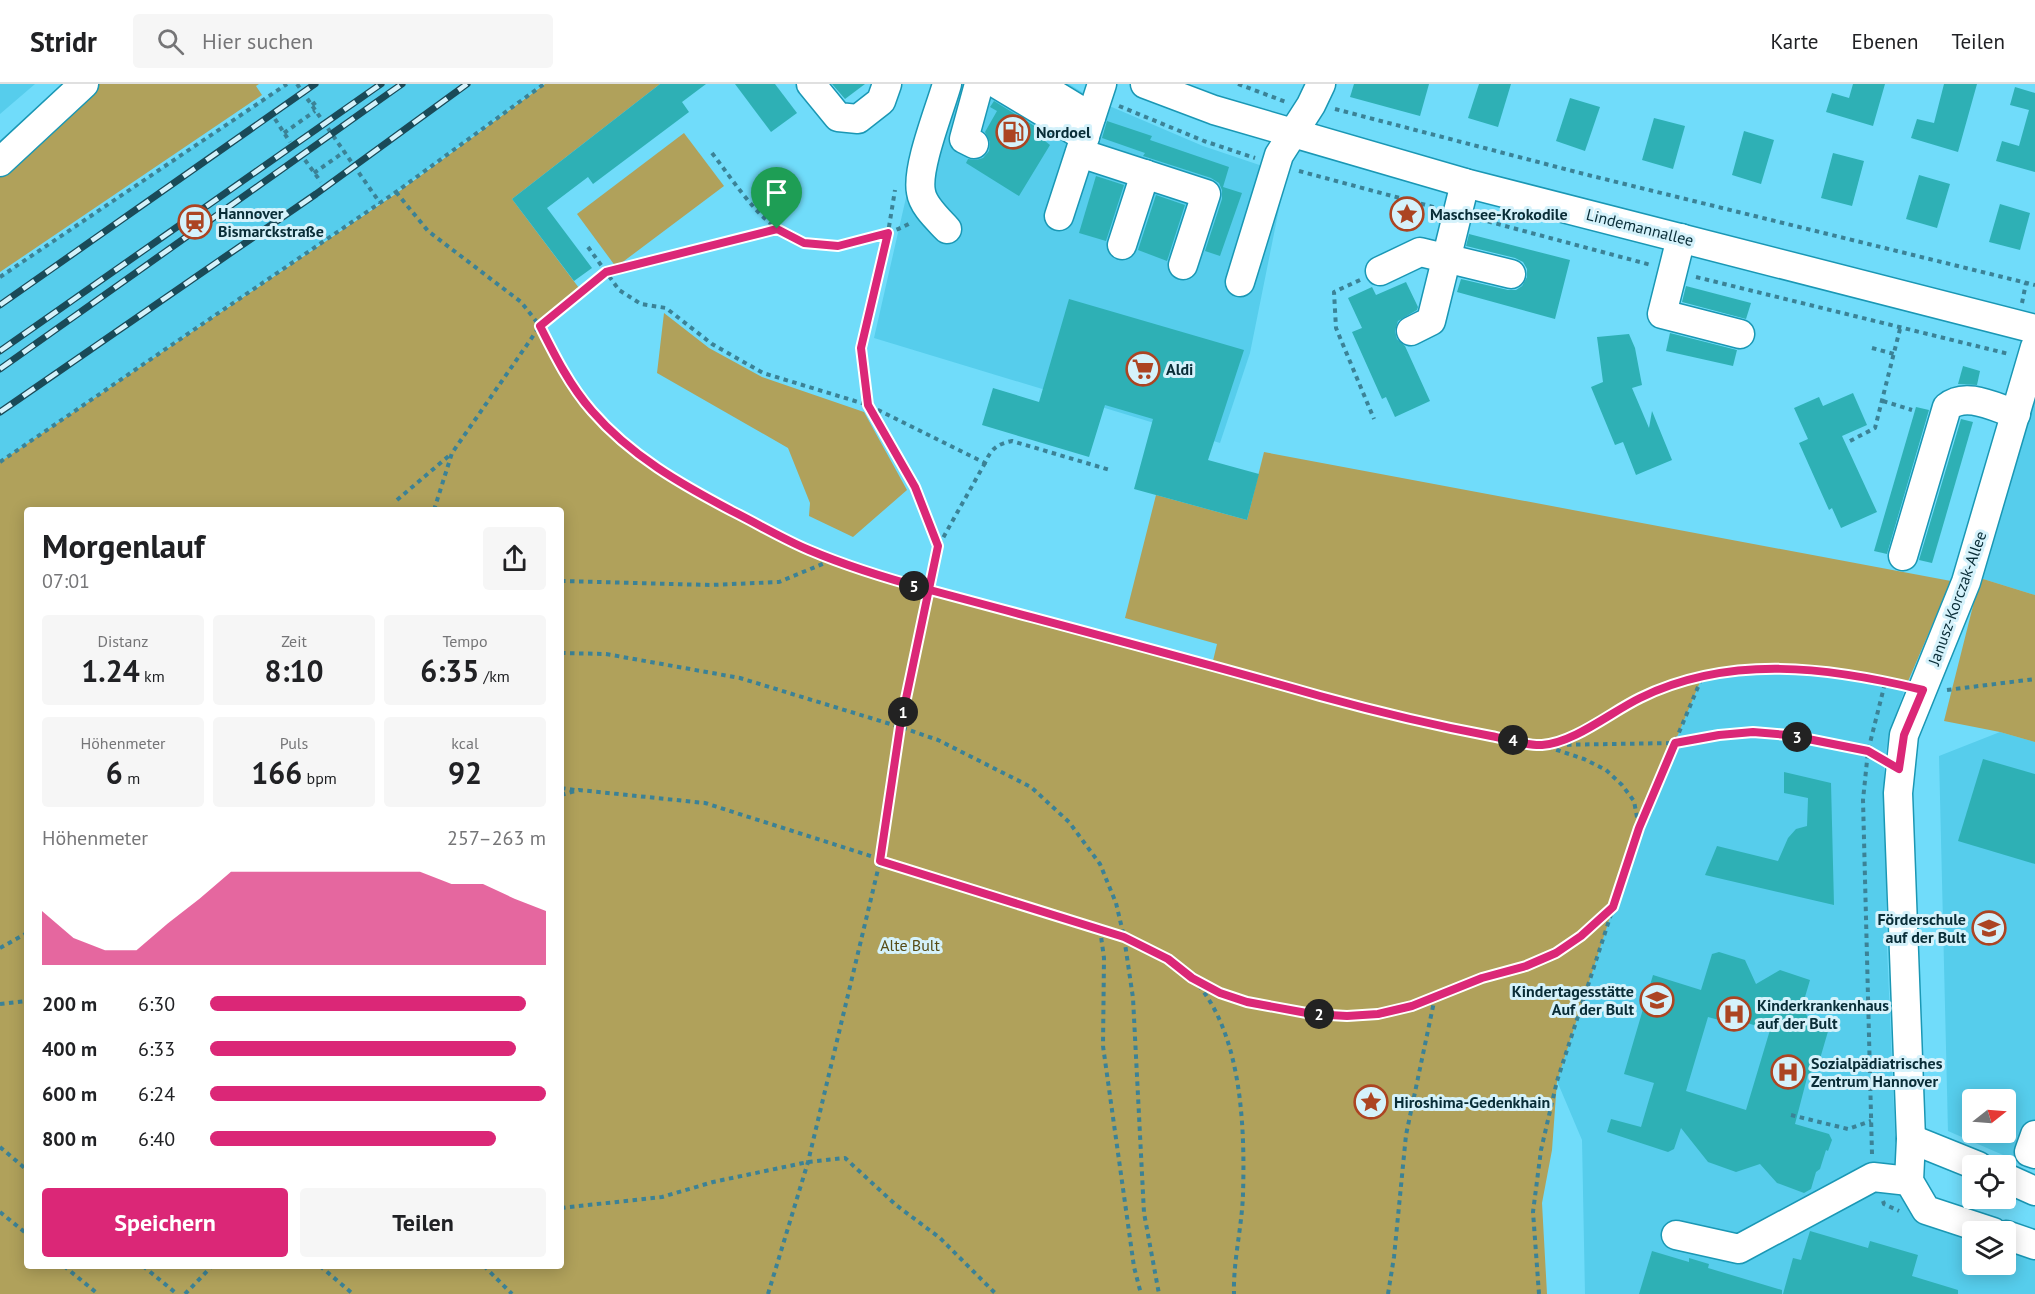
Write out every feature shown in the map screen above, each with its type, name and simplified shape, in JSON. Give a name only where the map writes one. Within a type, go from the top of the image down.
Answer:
[{"type":"street","points":[[0,162],[84,84]]},
{"type":"street","points":[[811,84],[838,117],[858,119],[881,101],[887,84]]},
{"type":"street","points":[[947,84],[921,173],[921,193],[931,211],[947,230]]},
{"type":"street","points":[[974,144],[964,139],[982,84],[1091,118]]},
{"type":"street","points":[[1037,84],[1091,118],[1144,174],[1206,194],[1183,265]]},
{"type":"street","name":"Lindemannallee","points":[[1145,84],[1214,110],[1465,183],[2035,329]]},
{"type":"street","points":[[1240,282],[1279,155],[1316,95]]},
{"type":"street","points":[[1059,216],[1091,118]]},
{"type":"street","points":[[1122,245],[1144,174]]},
{"type":"street","points":[[1411,331],[1431,321],[1465,183]]},
{"type":"street","points":[[1681,238],[1662,314],[1740,334]]},
{"type":"street","points":[[1380,271],[1420,252],[1511,274]]},
{"type":"street","name":"Janusz-Korczak-Allee","points":[[1909,1181],[1911,1139],[1903,948],[1899,769],[1904,735],[1966,582],[2033,354]]},
{"type":"street","points":[[1903,556],[1947,407],[1955,400],[1968,399],[2016,414]]},
{"type":"street","points":[[2035,1135],[2029,1152],[2035,1154]]},
{"type":"street","points":[[1911,1139],[1962,1160]]},
{"type":"street","points":[[1676,1235],[1739,1249],[1873,1177],[1909,1181],[1926,1210],[1962,1222]]},
{"type":"street","points":[[2016,1182],[2035,1191]]},
{"type":"street","points":[[2016,1239],[2035,1245]]},
{"type":"path","points":[[0,277],[287,84]]},
{"type":"path","points":[[297,84],[380,203]]},
{"type":"path","points":[[0,462],[396,192],[544,84]]},
{"type":"path","points":[[1238,84],[1288,103],[1316,95],[1330,108],[1561,169],[2035,285]]},
{"type":"path","points":[[312,105],[319,100]]},
{"type":"path","points":[[284,133],[315,111]]},
{"type":"path","points":[[1091,118],[1204,141],[1276,165],[1672,271],[1900,329],[2033,354]]},
{"type":"path","points":[[275,119],[290,142]]},
{"type":"path","points":[[314,173],[348,144]]},
{"type":"path","points":[[712,153],[754,208],[777,229],[804,243],[838,246],[888,233],[861,348],[868,405],[915,487],[938,546]]},
{"type":"path","points":[[305,160],[321,182]]},
{"type":"path","points":[[396,192],[428,231],[521,302],[540,326],[576,392],[624,444],[659,470],[695,492],[807,549],[861,570],[1409,720],[1542,745],[1584,759],[1606,771],[1623,785],[1634,801],[1639,828]]},
{"type":"path","points":[[397,500],[452,453],[540,326],[606,272],[777,229]]},
{"type":"path","points":[[588,247],[620,290],[640,303],[666,308],[712,344],[763,373],[868,405],[985,463]]},
{"type":"path","points":[[1374,419],[1336,328],[1334,292],[1380,271]]},
{"type":"path","points":[[1850,441],[1875,428],[1900,329]]},
{"type":"path","points":[[1872,348],[1894,354]]},
{"type":"path","points":[[1883,402],[1912,410]]},
{"type":"path","points":[[768,1294],[807,1162],[880,861],[900,727],[938,546],[990,450],[1001,443],[1012,441],[1110,470]]},
{"type":"path","points":[[435,507],[452,453]]},
{"type":"path","points":[[564,581],[710,585],[779,582],[833,560]]},
{"type":"path","points":[[564,653],[606,654],[740,678],[900,727],[938,740],[1031,787],[1069,822],[1100,864],[1116,903],[1124,937],[1133,998],[1143,1213],[1159,1294]]},
{"type":"path","points":[[1542,745],[1584,729],[1640,698],[1675,682],[1703,675],[1768,667],[1832,671],[1923,690],[1958,690],[2035,679]]},
{"type":"path","points":[[1539,1294],[1533,1212],[1540,1150],[1557,1081],[1639,828],[1703,675]]},
{"type":"path","points":[[1885,683],[1868,751],[1863,822],[1871,1121],[1873,1177],[1884,1204],[1903,1213]]},
{"type":"path","points":[[1542,745],[1675,743],[1753,732],[1788,735],[1868,751],[1899,769]]},
{"type":"path","points":[[564,788],[705,803],[880,861],[1124,937],[1168,959],[1204,991],[1216,1015],[1235,1066],[1239,1087],[1243,1195],[1233,1275],[1234,1294]]},
{"type":"path","points":[[564,794],[579,790]]},
{"type":"path","points":[[1192,978],[1220,993],[1247,1002],[1312,1014],[1347,1016],[1378,1014],[1412,1006],[1482,978],[1526,966],[1556,953],[1581,936],[1613,907]]},
{"type":"path","points":[[1100,929],[1104,958],[1103,1046],[1107,1089],[1134,1267],[1141,1294]]},
{"type":"path","points":[[0,948],[24,935]]},
{"type":"path","points":[[1388,1294],[1406,1135],[1435,997]]},
{"type":"path","points":[[0,1004],[24,1001]]},
{"type":"path","points":[[1791,1115],[1848,1129],[1871,1121]]},
{"type":"path","points":[[0,1147],[24,1167]]},
{"type":"path","points":[[564,1208],[662,1197],[713,1182],[807,1162],[845,1158],[896,1205],[940,1238],[996,1294]]},
{"type":"path","points":[[0,1212],[24,1232]]},
{"type":"path","points":[[68,1269],[98,1294]]},
{"type":"path","points":[[147,1269],[177,1294]]},
{"type":"path","points":[[185,1294],[209,1269]]},
{"type":"path","points":[[324,1269],[353,1294]]},
{"type":"path","points":[[487,1269],[512,1294]]},
{"type":"shaded area","points":[[0,84],[35,84],[0,114]]},
{"type":"shaded area","points":[[287,84],[544,84],[396,192],[0,462],[0,277]]},
{"type":"shaded area","points":[[937,84],[1069,84],[1093,99],[1203,146],[1286,174],[1250,353],[1220,443],[874,338],[913,167]]},
{"type":"shaded area","points":[[2035,398],[2035,595],[1980,578]]},
{"type":"shaded area","name":"Kinderkrankenhaus auf der Bult","points":[[1768,667],[1832,671],[1906,686],[1889,734],[1884,764],[1887,947],[1897,1177],[1962,1229],[1962,1275],[2016,1275],[2016,1252],[2035,1259],[2035,1294],[1585,1294],[1582,1140],[1557,1081],[1639,828],[1703,675]]},
{"type":"shaded area","name":"Förderschule auf der Bult","points":[[2000,732],[2035,742],[2035,1169],[2016,1161],[2016,1155],[2003,1155],[1975,1143],[2016,1143],[2016,1089],[1962,1089],[1962,1137],[1948,1131],[1939,756]]},
{"type":"green space","points":[[93,84],[259,84],[256,86],[262,95],[0,272],[0,169]]},
{"type":"green space","name":"Alte Bult","points":[[545,84],[660,84],[512,199],[582,292],[540,326],[570,382],[593,412],[624,443],[660,469],[698,492],[783,536],[845,564],[1212,665],[1217,644],[1125,618],[1156,495],[1247,520],[1264,452],[1951,581],[1906,686],[1832,671],[1768,667],[1703,675],[1639,828],[1557,1081],[1552,1150],[1542,1203],[1547,1294],[0,1294],[0,462],[397,193]]},
{"type":"green space","points":[[684,133],[724,186],[616,267],[577,214]]},
{"type":"green space","points":[[664,313],[709,348],[762,377],[864,412],[907,490],[853,537],[809,516],[810,503],[788,448],[657,373]]},
{"type":"green space","points":[[1980,578],[2035,595],[2035,742],[2000,732],[1944,721]]},
{"type":"building","points":[[660,84],[706,84],[682,102],[689,112],[593,184],[588,177],[547,208],[592,268],[574,281],[512,199]]},
{"type":"building","points":[[735,84],[775,84],[797,113],[771,132]]},
{"type":"building","points":[[832,84],[865,84],[845,99]]},
{"type":"building","points":[[1354,84],[1429,84],[1420,116],[1350,97]]},
{"type":"building","points":[[1479,84],[1511,84],[1498,127],[1468,118]]},
{"type":"building","points":[[1853,84],[1885,84],[1873,126],[1826,112],[1832,93],[1849,98]]},
{"type":"building","points":[[1944,84],[1977,84],[1958,152],[1911,138],[1917,119],[1934,123]]},
{"type":"building","points":[[2015,87],[2035,93],[2035,172],[1996,161],[2002,141],[2019,146],[2029,110],[2010,105]]},
{"type":"building","points":[[1570,98],[1600,107],[1585,151],[1556,141]]},
{"type":"building","points":[[994,101],[1049,135],[1045,141],[1050,145],[1019,196],[966,163],[968,159],[983,158],[989,151],[990,142],[985,132],[997,111],[990,107]]},
{"type":"building","points":[[1654,118],[1685,126],[1673,169],[1642,160]]},
{"type":"building","points":[[1107,121],[1152,136],[1150,140],[1229,167],[1223,187],[1242,193],[1220,256],[1205,251],[1222,199],[1219,183],[1211,178],[1143,156],[1145,153],[1102,138]]},
{"type":"building","points":[[1744,131],[1774,140],[1761,184],[1732,175]]},
{"type":"building","points":[[1833,153],[1864,161],[1852,206],[1821,198]]},
{"type":"building","points":[[1919,175],[1950,184],[1937,228],[1906,219]]},
{"type":"building","points":[[1096,176],[1124,185],[1106,241],[1079,233]]},
{"type":"building","points":[[1156,195],[1185,205],[1167,261],[1138,250]]},
{"type":"building","points":[[2000,204],[2030,213],[2020,250],[1989,242]]},
{"type":"building","points":[[1469,234],[1570,260],[1555,319],[1457,292],[1461,279],[1516,290],[1522,286],[1527,277],[1527,269],[1523,262],[1466,246]]},
{"type":"building","points":[[1406,282],[1418,307],[1417,310],[1398,321],[1395,331],[1397,339],[1405,346],[1430,401],[1395,417],[1386,397],[1382,399],[1352,332],[1362,328],[1348,298],[1372,287],[1376,295]]},
{"type":"building","points":[[1686,286],[1751,303],[1746,319],[1682,302]]},
{"type":"building","points":[[1069,299],[1244,350],[1208,460],[1259,474],[1247,520],[1134,489],[1153,419],[1105,405],[1089,457],[982,425],[993,388],[1039,402]]},
{"type":"building","points":[[1670,333],[1737,350],[1733,366],[1666,351]]},
{"type":"building","points":[[1629,334],[1635,348],[1642,385],[1632,388],[1649,428],[1652,411],[1672,460],[1636,475],[1623,442],[1615,445],[1591,387],[1603,382],[1597,337]]},
{"type":"building","points":[[1963,366],[1980,371],[1977,385],[1958,384]]},
{"type":"building","points":[[1853,393],[1867,425],[1842,436],[1877,512],[1841,528],[1832,508],[1829,510],[1799,443],[1808,439],[1794,408],[1819,397],[1823,406]]},
{"type":"building","points":[[1916,407],[1929,410],[1887,554],[1874,551]]},
{"type":"building","points":[[1961,419],[1973,422],[1932,563],[1919,560]]},
{"type":"building","points":[[1983,759],[2035,774],[2035,864],[1958,841]]},
{"type":"building","points":[[1784,772],[1831,783],[1834,905],[1705,875],[1717,846],[1778,861],[1788,838],[1796,829],[1807,826],[1808,798],[1784,793]]},
{"type":"building","name":"Sozialpädiatrisches Zentrum Hannover","points":[[1719,952],[1745,960],[1756,984],[1780,970],[1810,980],[1802,1007],[1811,1023],[1829,1028],[1817,1069],[1808,1074],[1795,1124],[1829,1134],[1832,1140],[1820,1169],[1816,1172],[1811,1189],[1804,1193],[1777,1183],[1760,1164],[1736,1172],[1708,1162],[1681,1128],[1674,1149],[1668,1152],[1607,1132],[1611,1119],[1641,1127],[1654,1083],[1624,1074],[1653,975],[1701,990],[1712,954]],"holes":[[[1721,1015],[1770,1030],[1746,1110],[1686,1091],[1708,1017],[1719,1020]]]},
{"type":"building","points":[[1810,1231],[1868,1248],[1870,1241],[1918,1255],[1912,1276],[1958,1290],[1958,1294],[1783,1294],[1793,1258],[1801,1260]]},
{"type":"building","points":[[1652,1251],[1689,1262],[1689,1258],[1709,1264],[1708,1268],[1782,1290],[1782,1294],[1639,1294]]},
{"type":"railway","points":[[0,305],[315,84]]},
{"type":"railway","points":[[0,351],[381,84]]},
{"type":"railway","points":[[0,369],[402,84]]},
{"type":"railway","points":[[0,412],[316,194],[467,84]]},
{"type":"place","name":"Nordoel","points":[[1013,132]]},
{"type":"place","name":"Maschsee-Krokodile","points":[[1407,214]]},
{"type":"place","name":"Hannover Bismarckstraße","points":[[195,222]]},
{"type":"place","name":"Aldi","points":[[1143,369]]},
{"type":"place","name":"Förderschule auf der Bult","points":[[1989,928]]},
{"type":"place","name":"Kindertagesstätte Auf der Bult","points":[[1657,1000]]},
{"type":"place","name":"Kinderkrankenhaus auf der Bult","points":[[1734,1014]]},
{"type":"place","name":"Sozialpädiatrisches Zentrum Hannover","points":[[1788,1072]]},
{"type":"place","name":"Hiroshima-Gedenkhain","points":[[1371,1102]]},
{"type":"route","points":[[777,229],[606,272],[540,326],[576,392],[624,444],[659,470],[695,492],[807,549],[861,570],[930,590],[1409,720],[1542,745],[1563,739],[1675,682],[1730,670],[1768,667],[1832,671],[1923,690],[1904,735],[1899,769],[1868,751],[1788,735],[1753,732],[1675,743],[1639,828],[1613,907],[1581,936],[1556,953],[1526,966],[1482,978],[1412,1006],[1378,1014],[1347,1016],[1312,1014],[1279,1010],[1247,1002],[1220,993],[1192,978],[1168,959],[1124,937],[880,861],[900,727],[930,590],[938,546],[915,487],[868,405],[861,348],[888,233],[838,246],[804,243],[777,229]]}]
